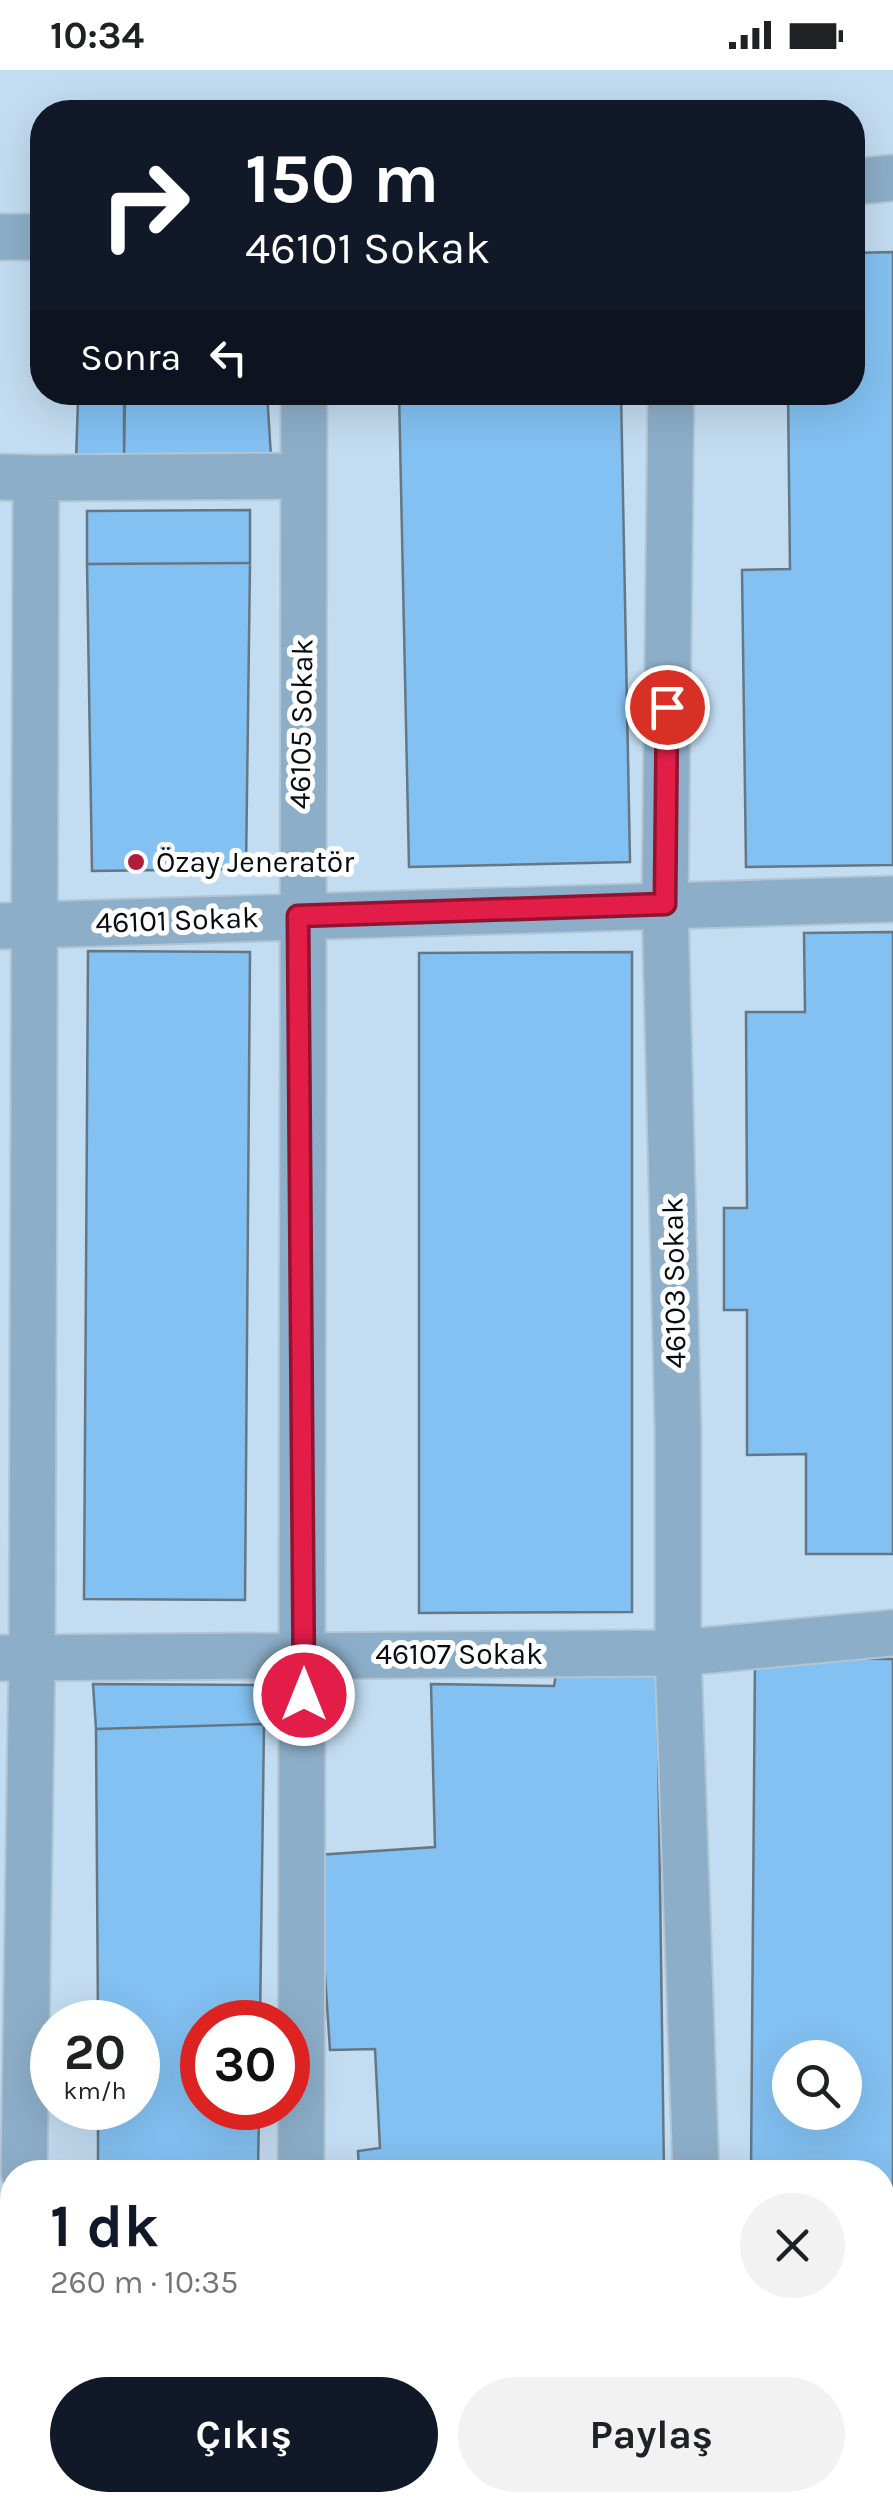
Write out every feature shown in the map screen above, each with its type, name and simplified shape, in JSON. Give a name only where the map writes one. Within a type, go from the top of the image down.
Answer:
[{"type":"street","points":[[865,181],[893,178]]},
{"type":"street","points":[[0,237],[30,237]]},
{"type":"street","name":"46105 Sokak","points":[[301,2160],[304,1656],[298,916],[304,405]]},
{"type":"street","name":"46103 Sokak","points":[[670,405],[665,904],[678,1429],[678,1653],[696,2160]]},
{"type":"street","points":[[24,2160],[16,1658],[18,477],[303,476]]},
{"type":"street","name":"46101 Sokak","points":[[16,926],[893,899]]},
{"type":"street","name":"46107 Sokak","points":[[16,1658],[678,1653],[893,1633]]},
{"type":"shaded area","points":[[0,70],[893,70],[893,2160],[0,2160]]},
{"type":"building","points":[[893,252],[893,865],[746,867],[742,570],[790,569],[788,405],[865,405],[865,253]]},
{"type":"building","points":[[78,405],[125,405],[124,463],[76,462]]},
{"type":"building","points":[[124,405],[268,405],[271,457],[124,463]]},
{"type":"building","points":[[399,405],[621,405],[630,862],[409,867]]},
{"type":"building","points":[[250,510],[250,563],[87,564],[87,511]]},
{"type":"building","points":[[250,563],[246,869],[92,871],[87,564]]},
{"type":"building","points":[[893,932],[893,1554],[806,1554],[806,1454],[747,1455],[747,1310],[724,1310],[724,1208],[747,1208],[746,1012],[805,1012],[804,933]]},
{"type":"building","points":[[88,951],[250,952],[245,1600],[84,1599]]},
{"type":"building","points":[[632,952],[632,1612],[419,1613],[419,953]]},
{"type":"building","points":[[755,1658],[893,1659],[893,2160],[751,2160]]},
{"type":"building","points":[[557,1669],[657,1669],[664,2160],[358,2160],[358,2151],[380,2148],[375,2049],[330,2050],[317,1855],[435,1847],[431,1684],[554,1686]]},
{"type":"building","points":[[93,1684],[262,1685],[264,1724],[96,1729]]},
{"type":"building","points":[[264,1724],[260,2000],[180,2000],[180,2130],[259,2130],[258,2160],[98,2160],[98,2130],[160,2130],[160,2000],[98,2000],[96,1729]]},
{"type":"place","name":"Özay Jeneratör","points":[[136,862]]},
{"type":"route","points":[[304,1695],[298,916],[665,904],[667,707]]}]
